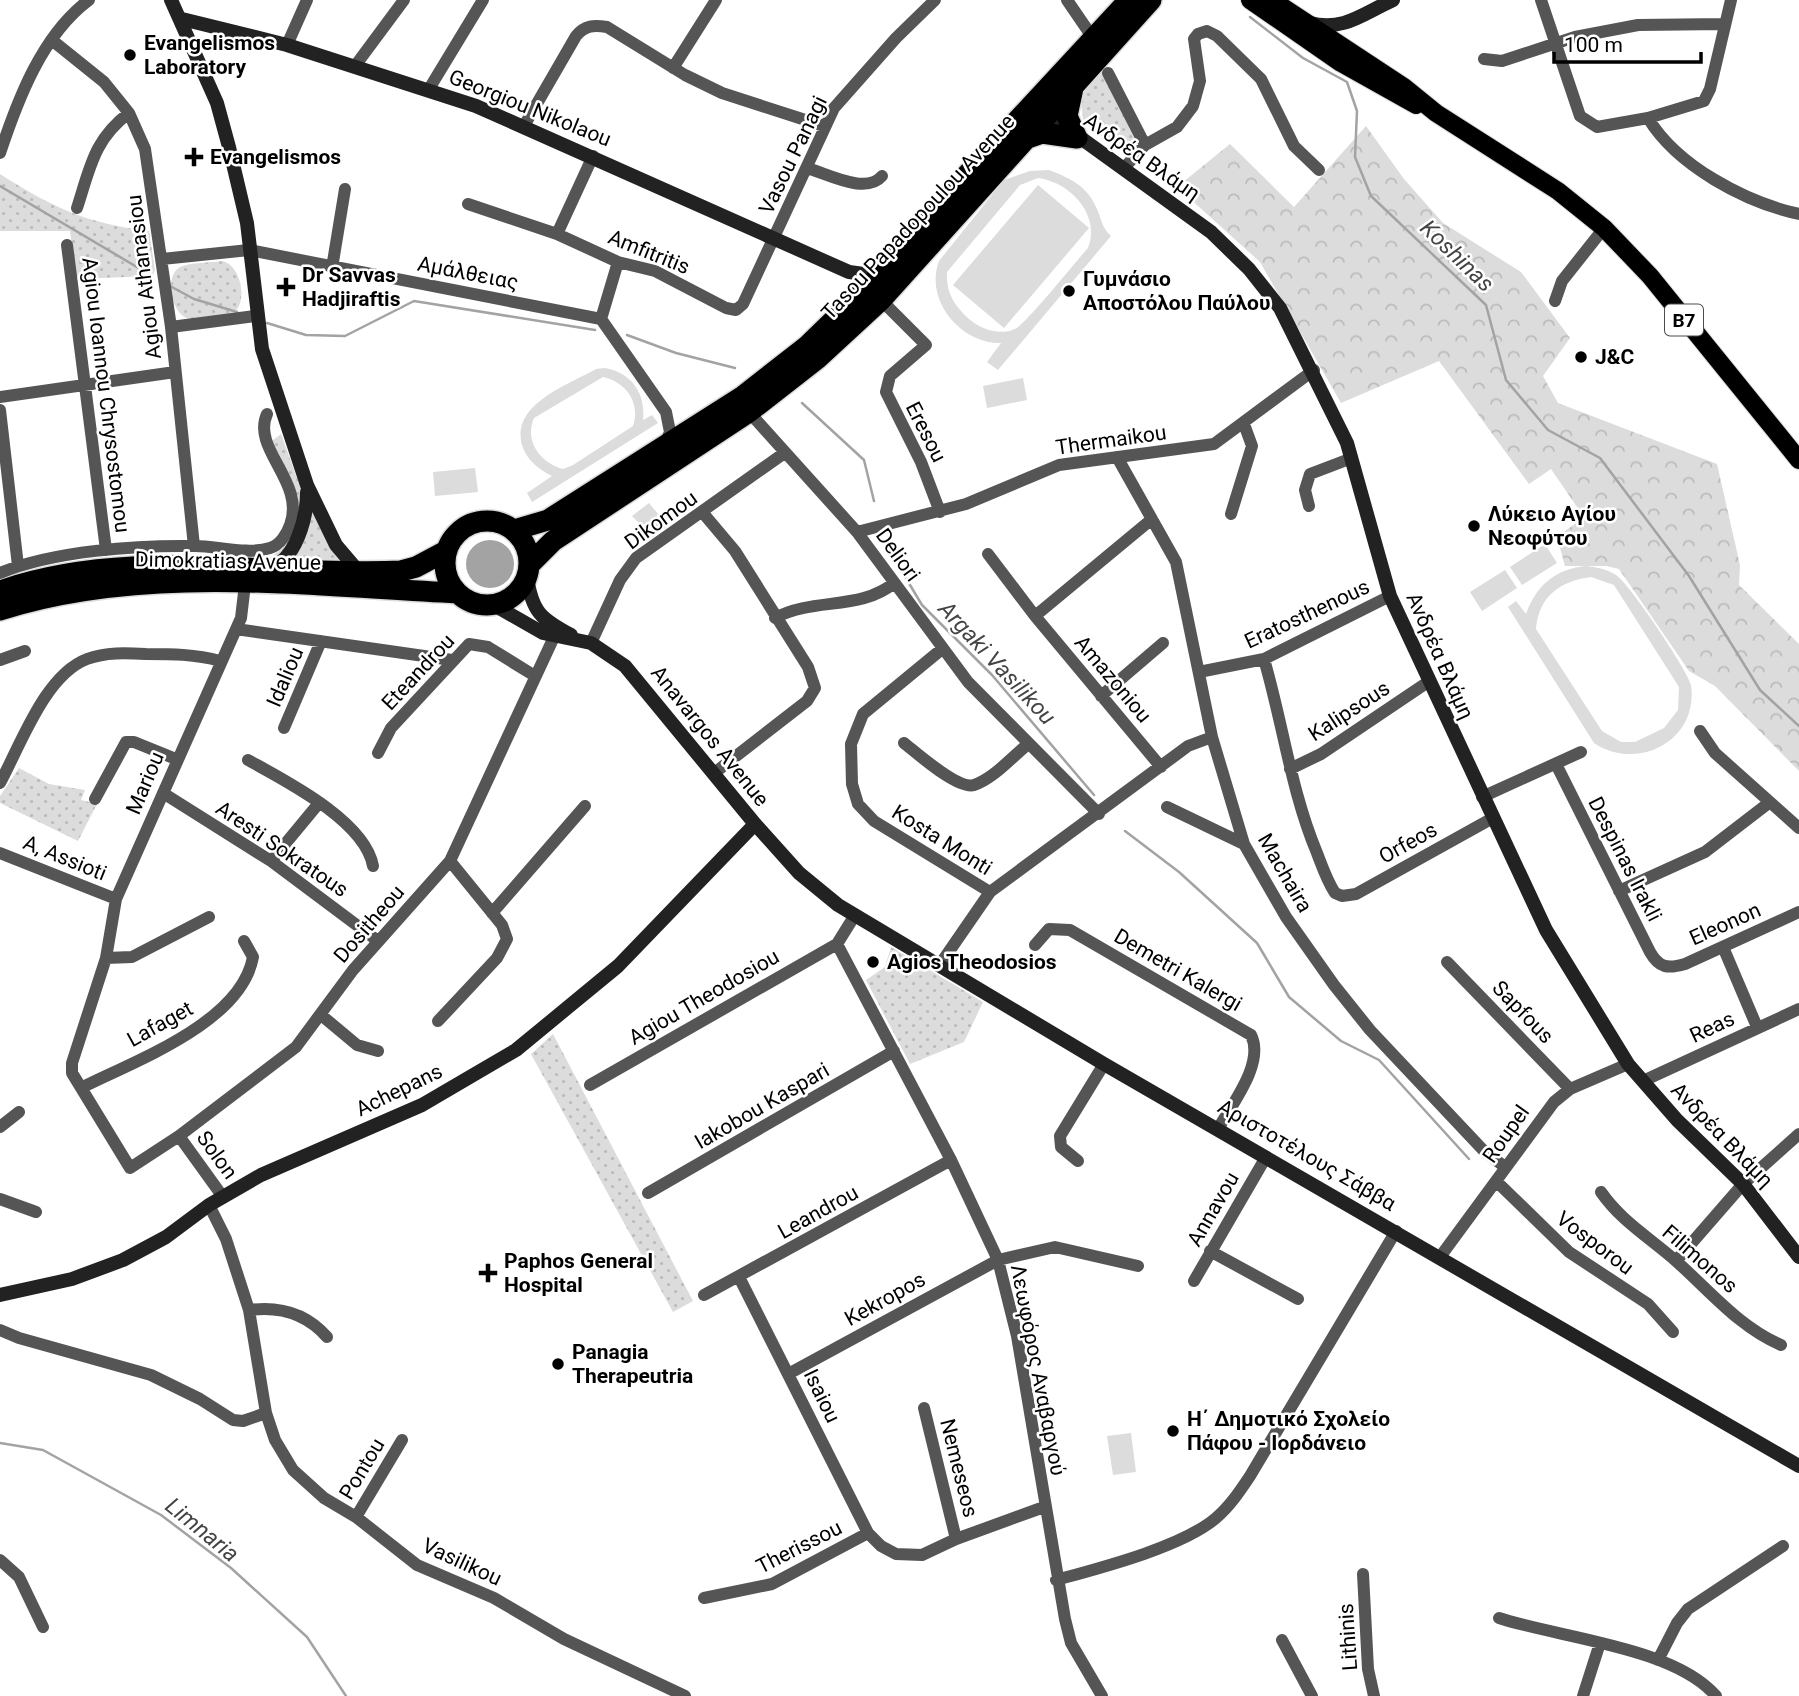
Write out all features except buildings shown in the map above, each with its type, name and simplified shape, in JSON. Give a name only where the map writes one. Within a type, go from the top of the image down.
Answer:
[{"type":"highway","name":"Tasou Papadopoulou Avenue","points":[[514,530],[548,520],[743,396],[807,346],[879,276],[1040,108],[1093,38],[1129,0]]},
{"type":"highway","name":"Tasou Papadopoulou Avenue","points":[[528,571],[553,541],[748,412],[817,359],[881,300],[1022,140],[1040,108],[1074,83],[1151,0]]},
{"type":"highway","points":[[1022,140],[1042,133],[1077,138],[1067,110],[1074,83]]},
{"type":"highway","points":[[488,520],[514,530],[523,540],[528,571],[520,590],[508,600],[494,605],[472,603],[457,593],[446,573],[446,551],[462,528],[474,522],[488,520]]},
{"type":"highway","name":"Dimokratias Avenue","points":[[0,591],[79,572],[147,565],[359,572],[416,568],[446,551]]},
{"type":"highway","name":"Dimokratias Avenue","points":[[0,610],[82,589],[122,583],[244,584],[457,593]]},
{"type":"main road","name":"B7","points":[[1250,0],[1341,63],[1401,99],[1436,113]]},
{"type":"main road","name":"B7","points":[[1272,0],[1404,87],[1436,113],[1528,172],[1604,228],[1650,276],[1799,460]]},
{"type":"street","points":[[171,0],[182,19],[217,103],[242,196],[255,316],[262,349],[307,485],[336,545],[359,572]]},
{"type":"street","points":[[287,45],[307,0]]},
{"type":"street","points":[[355,66],[404,0]]},
{"type":"street","points":[[429,89],[483,0]]},
{"type":"street","points":[[673,68],[716,0]]},
{"type":"street","name":"Vasou Panagi","points":[[775,238],[824,125],[848,89],[935,0]]},
{"type":"street","points":[[1067,0],[1093,38]]},
{"type":"street","points":[[1293,13],[1321,26],[1336,27],[1352,22],[1393,0]]},
{"type":"street","points":[[1541,0],[1553,43],[1584,122],[1603,127],[1648,118],[1701,103],[1707,98],[1731,0]]},
{"type":"street","points":[[0,153],[6,115],[53,41],[85,1]]},
{"type":"street","name":"Georgiou Nikolaou","points":[[182,19],[287,45],[429,89],[593,156],[849,272],[879,276]]},
{"type":"street","points":[[1352,22],[1347,41],[1348,50],[1354,55]]},
{"type":"street","points":[[1483,59],[1502,61],[1553,43],[1638,25],[1723,24]]},
{"type":"street","points":[[524,126],[576,36],[589,26],[607,27],[673,68],[722,93],[824,125]]},
{"type":"street","points":[[1124,169],[1145,145],[1177,127],[1194,106],[1200,81],[1194,42],[1200,32],[1213,33],[1256,74],[1294,146],[1319,170]]},
{"type":"street","name":"Agiou Athanasiou","points":[[53,41],[104,82],[129,113],[145,149],[171,327],[194,546]]},
{"type":"street","points":[[1108,73],[1145,145]]},
{"type":"street","name":"Ανδρέα Βλάμη","points":[[1040,108],[1077,138],[1211,232],[1249,269],[1280,308],[1314,370],[1352,458],[1390,596],[1546,930],[1628,1064],[1677,1120],[1743,1184],[1799,1257]]},
{"type":"street","points":[[77,208],[94,155],[108,128],[129,113]]},
{"type":"street","points":[[1648,118],[1665,144],[1681,159],[1723,183],[1799,214]]},
{"type":"street","points":[[556,234],[593,156]]},
{"type":"street","points":[[807,168],[866,184],[883,176]]},
{"type":"street","points":[[332,268],[345,189]]},
{"type":"street","name":"Amfitritis","points":[[468,204],[556,234],[618,262],[655,271],[726,308],[736,310],[743,304],[775,238]]},
{"type":"street","points":[[1555,301],[1562,281],[1604,228]]},
{"type":"street","name":"Agiou Ioannou Chrysostomou","points":[[66,245],[106,550]]},
{"type":"street","name":"Αμάλθειας","points":[[162,259],[248,250],[601,319]]},
{"type":"street","points":[[618,262],[601,319],[666,412],[670,432],[664,446]]},
{"type":"street","points":[[849,272],[856,283],[858,296]]},
{"type":"street","name":"Eresou","points":[[881,300],[926,345],[890,376],[886,392],[921,462],[940,512]]},
{"type":"street","points":[[171,327],[255,316]]},
{"type":"street","name":"Thermaikou","points":[[857,532],[966,505],[1059,465],[1204,447],[1223,439],[1314,370]]},
{"type":"street","points":[[0,397],[174,372]]},
{"type":"street","points":[[0,410],[18,566]]},
{"type":"street","name":"Deliori","points":[[748,412],[783,454],[857,532],[942,649],[1027,745],[1099,814]]},
{"type":"street","points":[[0,573],[18,566],[106,550],[194,546],[262,549],[276,545],[286,533],[292,515],[293,495],[265,438],[264,421],[267,414]]},
{"type":"street","points":[[1231,514],[1252,446],[1244,424]]},
{"type":"street","name":"Dikomou","points":[[585,641],[636,558],[783,454]]},
{"type":"street","name":"Machaira","points":[[1117,457],[1176,562],[1212,737],[1244,844],[1286,917],[1370,1030],[1484,1152],[1505,1167]]},
{"type":"street","points":[[1309,506],[1305,490],[1310,474],[1352,458]]},
{"type":"street","points":[[267,568],[284,561],[303,523],[307,508],[307,485]]},
{"type":"street","points":[[703,513],[735,551],[812,675],[814,692],[713,774]]},
{"type":"street","points":[[1035,616],[1152,519]]},
{"type":"street","name":"Amazoniou","points":[[988,554],[1035,616],[1161,767]]},
{"type":"street","name":"Anavargos Avenue","points":[[528,571],[535,608],[545,621],[585,641],[625,666],[755,824],[799,873]]},
{"type":"street","points":[[775,618],[811,605],[868,599],[894,583]]},
{"type":"street","name":"Mariou","points":[[81,1088],[71,1066],[106,958],[116,899],[236,629],[243,611],[244,584]]},
{"type":"street","name":"Eratosthenous","points":[[1199,672],[1264,659],[1390,596]]},
{"type":"street","name":"Anavargos Avenue","points":[[494,605],[532,628],[554,637],[585,641]]},
{"type":"street","points":[[236,629],[452,660]]},
{"type":"street","name":"Dositheou","points":[[81,1088],[130,1168],[179,1136],[285,1057],[321,1016],[378,941],[450,861],[554,637]]},
{"type":"street","name":"Idaliou","points":[[284,728],[321,641]]},
{"type":"street","points":[[1101,696],[1163,643]]},
{"type":"street","name":"Eteandrou","points":[[378,753],[391,728],[465,646],[480,644],[535,676]]},
{"type":"street","name":"Kosta Monti","points":[[942,649],[874,704],[855,726],[849,765],[852,784],[858,804],[874,821],[990,892]]},
{"type":"street","points":[[0,660],[25,651]]},
{"type":"street","points":[[0,783],[50,688],[76,664],[100,655],[127,653],[187,654],[220,661]]},
{"type":"street","points":[[1264,659],[1290,769]]},
{"type":"street","name":"Kalipsous","points":[[1290,769],[1321,754],[1428,682]]},
{"type":"street","points":[[1700,731],[1714,754],[1799,828]]},
{"type":"street","points":[[939,966],[990,892],[1188,746],[1212,737]]},
{"type":"street","points":[[95,799],[126,742],[134,742],[176,760]]},
{"type":"street","points":[[904,743],[957,782],[969,786],[980,782],[1027,745]]},
{"type":"street","points":[[1482,797],[1581,752]]},
{"type":"street","points":[[248,760],[301,789],[319,803],[361,839],[371,855],[373,866]]},
{"type":"street","name":"Despinas Irakli","points":[[1556,764],[1655,960],[1665,967]]},
{"type":"street","name":"Orfeos","points":[[1290,769],[1310,837],[1331,887],[1342,896],[1356,894],[1492,819]]},
{"type":"street","name":"Aresti Sokratous","points":[[163,793],[271,861],[378,941]]},
{"type":"street","points":[[1619,891],[1705,852],[1770,802]]},
{"type":"street","points":[[271,861],[319,803]]},
{"type":"street","points":[[492,913],[586,806]]},
{"type":"street","points":[[1167,807],[1244,844]]},
{"type":"street","name":"Achepans","points":[[0,1295],[72,1279],[123,1260],[175,1231],[209,1205],[261,1175],[422,1105],[516,1050],[618,966],[755,824]]},
{"type":"street","name":"A, Assioti","points":[[0,853],[116,899]]},
{"type":"street","points":[[438,1021],[503,951],[506,934],[450,861]]},
{"type":"street","name":"Αριστοτέλους Σάββα","points":[[799,873],[823,895],[1104,1064],[1799,1466]]},
{"type":"street","name":"Eleonon","points":[[1665,967],[1685,964],[1799,912]]},
{"type":"street","points":[[837,944],[855,915]]},
{"type":"street","points":[[106,958],[132,957],[209,917]]},
{"type":"street","name":"Demetri Kalergi","points":[[1035,945],[1049,929],[1070,930],[1251,1035],[1255,1052],[1252,1065],[1218,1129]]},
{"type":"street","name":"Lafaget","points":[[81,1088],[191,1032],[211,1017],[250,972],[253,957],[244,941]]},
{"type":"street","name":"Λεωφόρος Αναβαργού","points":[[837,944],[951,1160],[998,1260],[1017,1336],[1056,1580],[1071,1643],[1102,1696]]},
{"type":"street","name":"Agiou Theodosiou","points":[[590,1085],[837,944]]},
{"type":"street","points":[[1723,947],[1757,1027]]},
{"type":"street","name":"Sapfous","points":[[1447,962],[1570,1089]]},
{"type":"street","name":"Reas","points":[[1643,1081],[1799,1009]]},
{"type":"street","points":[[321,1016],[357,1045],[377,1051]]},
{"type":"street","name":"Iakobou Kaspari","points":[[648,1193],[894,1051]]},
{"type":"street","points":[[1078,1161],[1061,1147],[1060,1136],[1104,1064]]},
{"type":"street","name":"Roupel","points":[[1440,1257],[1543,1114],[1570,1089],[1628,1064]]},
{"type":"street","points":[[0,1127],[19,1112]]},
{"type":"street","points":[[1676,1261],[1743,1184],[1799,1134]]},
{"type":"street","name":"Solon","points":[[179,1136],[223,1197]]},
{"type":"street","name":"Annavou","points":[[1194,1281],[1266,1157]]},
{"type":"street","name":"Leandrou","points":[[704,1295],[951,1160]]},
{"type":"street","name":"Vosporou","points":[[1496,1181],[1553,1238],[1593,1269],[1658,1312],[1673,1332]]},
{"type":"street","name":"Filimonos","points":[[1601,1192],[1623,1218],[1676,1261],[1752,1330],[1781,1345]]},
{"type":"street","points":[[0,1199],[36,1212]]},
{"type":"street","name":"Vasilikou","points":[[209,1205],[226,1239],[248,1310],[266,1413],[275,1440],[293,1470],[324,1498],[356,1517],[426,1570],[494,1598],[564,1639],[685,1696]]},
{"type":"street","points":[[1056,1580],[1112,1565],[1174,1541],[1201,1528],[1229,1505],[1250,1476],[1396,1231]]},
{"type":"street","name":"Kekropos","points":[[790,1373],[998,1260],[1055,1247],[1138,1266]]},
{"type":"street","points":[[1210,1251],[1298,1299]]},
{"type":"street","name":"Isaiou","points":[[739,1278],[790,1373],[868,1534]]},
{"type":"street","points":[[248,1310],[282,1309],[312,1322],[327,1337]]},
{"type":"street","points":[[0,1330],[19,1338],[152,1375],[233,1420],[243,1421],[266,1413]]},
{"type":"street","name":"Nemeseos","points":[[924,1408],[956,1539]]},
{"type":"street","name":"Pontou","points":[[356,1517],[402,1440]]},
{"type":"street","points":[[868,1534],[881,1546],[907,1557],[931,1552],[956,1539],[1044,1507]]},
{"type":"street","name":"Therissou","points":[[704,1598],[772,1584],[868,1534]]},
{"type":"street","points":[[1658,1660],[1676,1623],[1688,1609],[1783,1546]]},
{"type":"street","points":[[0,1560],[19,1577],[43,1627]]},
{"type":"street","name":"Lithinis","points":[[1363,1574],[1365,1633],[1374,1696]]},
{"type":"street","points":[[1499,1618],[1658,1660],[1699,1680],[1716,1696]]},
{"type":"street","points":[[1282,1640],[1312,1696]]},
{"type":"street","points":[[1583,1696],[1600,1643]]},
{"type":"green space","points":[[1101,70],[1136,138],[1117,150],[1083,119],[1080,95]]},
{"type":"green space","points":[[1366,126],[1404,179],[1443,223],[1521,272],[1570,338],[1543,376],[1558,403],[1717,464],[1740,565],[1739,585],[1799,644],[1799,771],[1715,686],[1689,671],[1619,569],[1606,566],[1565,566],[1557,537],[1584,517],[1551,469],[1529,484],[1439,361],[1341,403],[1260,262],[1177,187],[1230,144],[1294,207]]},
{"type":"green space","points":[[1049,170],[1083,188],[1111,236],[998,370],[987,362],[1001,343],[972,336],[949,317],[941,304],[936,276],[939,261],[1004,180],[1030,171]],"holes":[[[1038,178],[1050,181],[1071,193],[1086,212],[1091,236],[1088,248],[1021,325],[1003,332],[979,326],[955,304],[948,286],[947,272],[1020,185]]]},
{"type":"green space","points":[[0,174],[71,212],[106,224],[149,231],[155,270],[152,276],[76,279],[70,231],[0,231]]},
{"type":"green space","points":[[1038,185],[1089,228],[1004,328],[953,285]]},
{"type":"green space","points":[[222,261],[234,270],[241,285],[238,308],[229,315],[219,317],[184,317],[172,296],[172,279],[175,272],[190,264]]},
{"type":"green space","points":[[596,369],[614,370],[629,379],[635,385],[642,401],[643,420],[652,415],[658,423],[532,502],[527,493],[552,476],[534,464],[524,450],[521,431],[525,418],[533,407],[557,389]],"holes":[[[603,377],[630,395],[635,409],[633,426],[573,465],[563,469],[547,462],[533,443],[531,427],[534,418]]]},
{"type":"green space","points":[[1023,378],[1027,400],[987,408],[983,386]]},
{"type":"green space","points":[[281,434],[297,478],[345,565],[259,565],[283,548],[296,519],[272,441]]},
{"type":"green space","points":[[475,468],[478,492],[435,496],[433,472]]},
{"type":"green space","points":[[649,503],[668,526],[647,541],[640,524],[632,516]]},
{"type":"green space","points":[[1545,544],[1557,563],[1522,585],[1510,567]]},
{"type":"green space","points":[[1586,566],[1609,571],[1623,581],[1680,663],[1691,685],[1691,705],[1685,722],[1675,736],[1662,746],[1646,752],[1628,754],[1611,751],[1594,743],[1508,607],[1516,601],[1526,614],[1541,587],[1556,575]],"holes":[[[1591,577],[1614,585],[1679,687],[1678,710],[1664,728],[1635,742],[1621,742],[1602,731],[1536,629],[1538,617],[1547,599],[1561,587]]]},
{"type":"green space","points":[[1505,570],[1517,588],[1482,611],[1470,592]]},
{"type":"green space","points":[[19,768],[49,784],[85,790],[81,800],[97,804],[78,841],[0,803],[0,796]]},
{"type":"green space","points":[[891,947],[983,1002],[964,1042],[910,1064],[866,980],[885,967]]},
{"type":"green space","points":[[553,1034],[693,1301],[673,1312],[531,1054]]},
{"type":"green space","points":[[1131,1433],[1136,1472],[1113,1475],[1107,1436]]},
{"type":"shaded area","points":[[490,540],[507,547],[514,564],[507,581],[490,588],[473,581],[466,564],[473,547]]},
{"type":"waterway","name":"Koshinas","points":[[1250,17],[1303,58],[1347,82],[1357,111],[1355,157],[1371,196],[1486,305],[1506,380],[1548,430],[1600,458],[1689,576],[1760,690],[1799,726]]},
{"type":"waterway","name":"Argaki Vasilikou","points":[[0,186],[147,273]]},
{"type":"waterway","name":"Argaki Vasilikou","points":[[170,286],[194,299],[237,312]]},
{"type":"waterway","name":"Argaki Vasilikou","points":[[267,323],[306,335],[345,336],[414,301],[595,330]]},
{"type":"waterway","name":"Argaki Vasilikou","points":[[627,335],[676,353],[735,368]]},
{"type":"waterway","name":"Argaki Vasilikou","points":[[802,403],[864,460],[874,501]]},
{"type":"waterway","name":"Argaki Vasilikou","points":[[886,545],[922,605],[992,675],[1094,795]]},
{"type":"waterway","name":"Argaki Vasilikou","points":[[1125,831],[1179,872],[1257,943],[1289,997],[1341,1041],[1379,1060],[1469,1159]]},
{"type":"waterway","name":"Limnaria","points":[[0,1443],[43,1450],[161,1515],[231,1568],[307,1637],[346,1696]]},
{"type":"place","name":"Evangelismos Laboratory","points":[[130,55]]},
{"type":"place","name":"Evangelismos","points":[[194,157]]},
{"type":"place","name":"Dr Savvas Hadjiraftis","points":[[286,287]]},
{"type":"place","name":"Γυμνάσιο Αποστόλου Παύλου","points":[[1069,291]]},
{"type":"place","name":"J&C","points":[[1581,357]]},
{"type":"place","name":"Λύκειο Αγίου Νεοφύτου","points":[[1474,526]]},
{"type":"place","name":"Agios Theodosios","points":[[873,962]]},
{"type":"place","name":"Paphos General Hospital","points":[[488,1273]]},
{"type":"place","name":"Panagia Therapeutria","points":[[558,1364]]},
{"type":"place","name":"Η΄ Δημοτικό Σχολείο Πάφου - Ιορδάνειο","points":[[1173,1431]]}]
